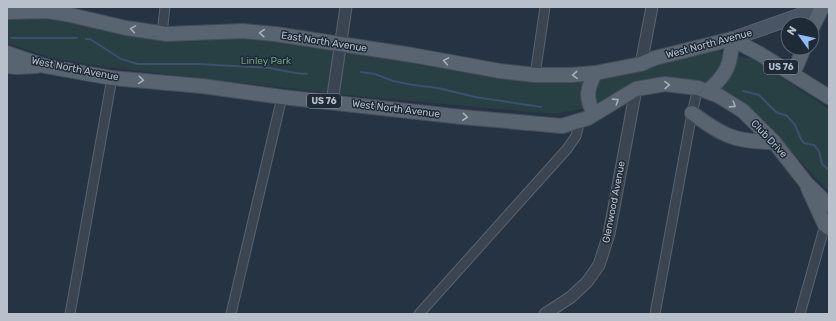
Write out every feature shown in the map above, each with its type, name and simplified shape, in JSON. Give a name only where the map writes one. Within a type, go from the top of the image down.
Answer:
[{"type":"main road","name":"West North Avenue","points":[[641,64],[655,58],[732,39],[822,7]]},
{"type":"main road","name":"East North Avenue","points":[[7,12],[46,11],[162,34],[243,31],[275,34],[412,55],[500,71],[535,75],[595,73],[641,64]]},
{"type":"main road","name":"US 76","points":[[732,39],[760,54],[829,97]]},
{"type":"main road","points":[[703,90],[719,81],[726,70],[732,57],[732,39]]},
{"type":"main road","name":"West North Avenue","points":[[7,53],[45,66],[112,78],[202,86],[282,97],[562,126],[594,114],[636,89]]},
{"type":"main road","points":[[793,74],[801,56]]},
{"type":"main road","points":[[7,66],[45,66]]},
{"type":"main road","points":[[594,114],[589,105],[588,95],[595,73]]},
{"type":"main road","name":"US 76","points":[[636,89],[665,84],[684,85],[703,90]]},
{"type":"main road","name":"Club Drive","points":[[703,90],[719,96],[743,111],[774,142],[806,184],[829,205]]},
{"type":"main road","points":[[692,113],[712,127],[732,138],[752,142],[774,142]]},
{"type":"main road","points":[[806,184],[827,226]]},
{"type":"street","points":[[162,34],[165,7]]},
{"type":"street","points":[[332,102],[346,7]]},
{"type":"street","points":[[535,75],[545,7]]},
{"type":"street","points":[[641,64],[652,7]]},
{"type":"street","points":[[70,314],[112,78]]},
{"type":"street","name":"Glenwood Avenue","points":[[545,314],[571,297],[587,282],[599,265],[609,234],[636,89]]},
{"type":"street","points":[[655,314],[692,113],[703,90]]},
{"type":"street","points":[[231,314],[282,97]]},
{"type":"street","points":[[419,314],[567,149],[576,136],[580,120]]},
{"type":"street","points":[[800,314],[827,226]]},
{"type":"green space","name":"Linley Park","points":[[7,19],[65,19],[110,31],[154,40],[245,35],[583,78],[584,108],[554,114],[347,95],[105,67],[52,58],[7,43]]},
{"type":"green space","points":[[708,51],[720,52],[725,58],[722,67],[706,84],[694,82],[596,107],[593,98],[598,78],[643,70]]},
{"type":"green space","points":[[737,56],[754,59],[829,109],[829,192],[755,113],[717,87]]},
{"type":"waterway","points":[[11,38],[77,38]]},
{"type":"waterway","points":[[86,39],[90,39],[121,59],[138,64],[199,64],[270,68],[307,74]]},
{"type":"waterway","points":[[361,72],[375,74],[393,81],[413,85],[438,88],[475,97],[541,107]]},
{"type":"waterway","points":[[743,91],[759,95],[776,112],[787,116],[795,125],[804,143],[814,145],[819,151],[822,164],[829,170]]}]
